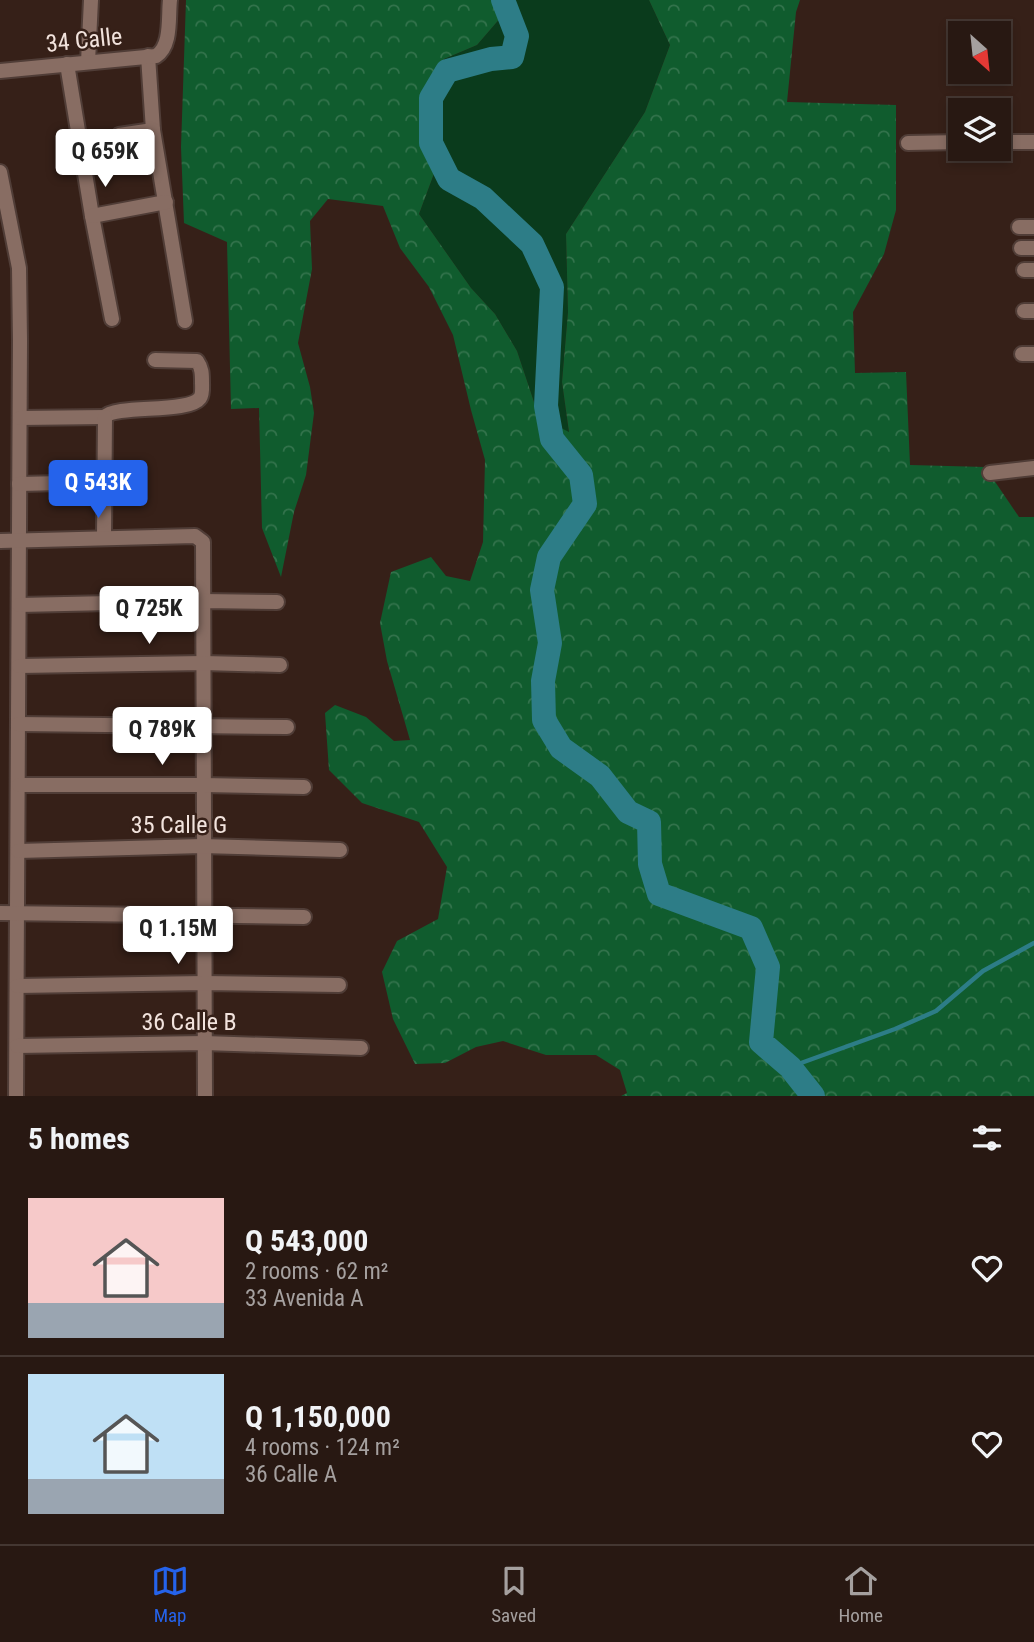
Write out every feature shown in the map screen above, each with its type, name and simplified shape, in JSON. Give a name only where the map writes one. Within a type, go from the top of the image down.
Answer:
[{"type":"street","points":[[88,62],[91,0]]},
{"type":"street","name":"34 Calle","points":[[0,71],[156,56],[166,45],[170,0]]},
{"type":"street","points":[[148,56],[153,130],[185,321]]},
{"type":"street","points":[[67,64],[112,319]]},
{"type":"street","points":[[119,135],[153,130]]},
{"type":"street","points":[[908,143],[948,142]]},
{"type":"street","points":[[1011,142],[1034,142]]},
{"type":"street","points":[[0,172],[19,268],[16,1096]]},
{"type":"street","points":[[92,216],[166,202]]},
{"type":"street","points":[[20,418],[105,417],[113,411],[152,410],[199,400],[202,369],[197,361],[155,360]]},
{"type":"street","points":[[104,537],[105,417]]},
{"type":"street","points":[[990,473],[1034,468]]},
{"type":"street","points":[[19,484],[104,482]]},
{"type":"street","points":[[0,541],[195,536],[200,538],[204,547],[202,846],[205,914],[205,1096]]},
{"type":"street","points":[[19,605],[277,602]]},
{"type":"street","points":[[19,666],[203,663],[280,665]]},
{"type":"street","points":[[18,724],[287,727]]},
{"type":"street","points":[[19,785],[304,788]]},
{"type":"street","name":"35 Calle G","points":[[18,851],[202,846],[340,850]]},
{"type":"street","points":[[0,913],[205,914],[304,918]]},
{"type":"street","points":[[17,986],[204,983],[339,985]]},
{"type":"street","name":"36 Calle B","points":[[17,1046],[204,1043],[360,1048]]},
{"type":"green space","points":[[186,0],[504,0],[502,16],[477,45],[444,59],[430,104],[442,152],[419,214],[471,288],[495,314],[517,351],[539,417],[569,432],[562,382],[568,312],[566,234],[645,112],[670,45],[649,0],[800,0],[796,12],[787,102],[896,105],[896,210],[884,254],[853,312],[855,373],[906,372],[910,465],[985,467],[1019,517],[1034,517],[1034,1096],[621,1096],[627,1093],[620,1070],[596,1055],[546,1055],[503,1041],[476,1047],[445,1063],[415,1064],[393,1019],[382,972],[397,941],[438,919],[447,867],[419,822],[362,803],[329,770],[325,713],[335,705],[366,717],[394,741],[410,740],[387,661],[380,623],[391,572],[431,557],[446,576],[470,581],[483,542],[485,460],[453,335],[429,287],[400,248],[383,206],[328,199],[310,221],[312,269],[298,343],[314,413],[306,475],[294,512],[281,577],[262,528],[259,408],[231,409],[227,242],[184,223],[181,147]]},
{"type":"green space","points":[[504,0],[649,0],[670,45],[645,112],[566,234],[568,312],[562,382],[569,433],[539,417],[517,351],[495,314],[471,288],[419,214],[442,152],[430,104],[444,59],[477,45],[502,16]]},
{"type":"waterway","points":[[503,0],[517,36],[512,57],[491,59],[447,71],[431,98],[431,143],[449,179],[483,198],[532,244],[552,287],[546,406],[552,439],[581,475],[585,504],[549,557],[542,590],[550,643],[543,681],[544,720],[561,748],[600,776],[628,812],[649,822],[650,864],[659,894],[751,928],[768,967],[761,1042],[790,1067],[813,1096]]},
{"type":"waterway","points":[[790,1067],[895,1029],[936,1011],[983,971],[1034,943]]}]
